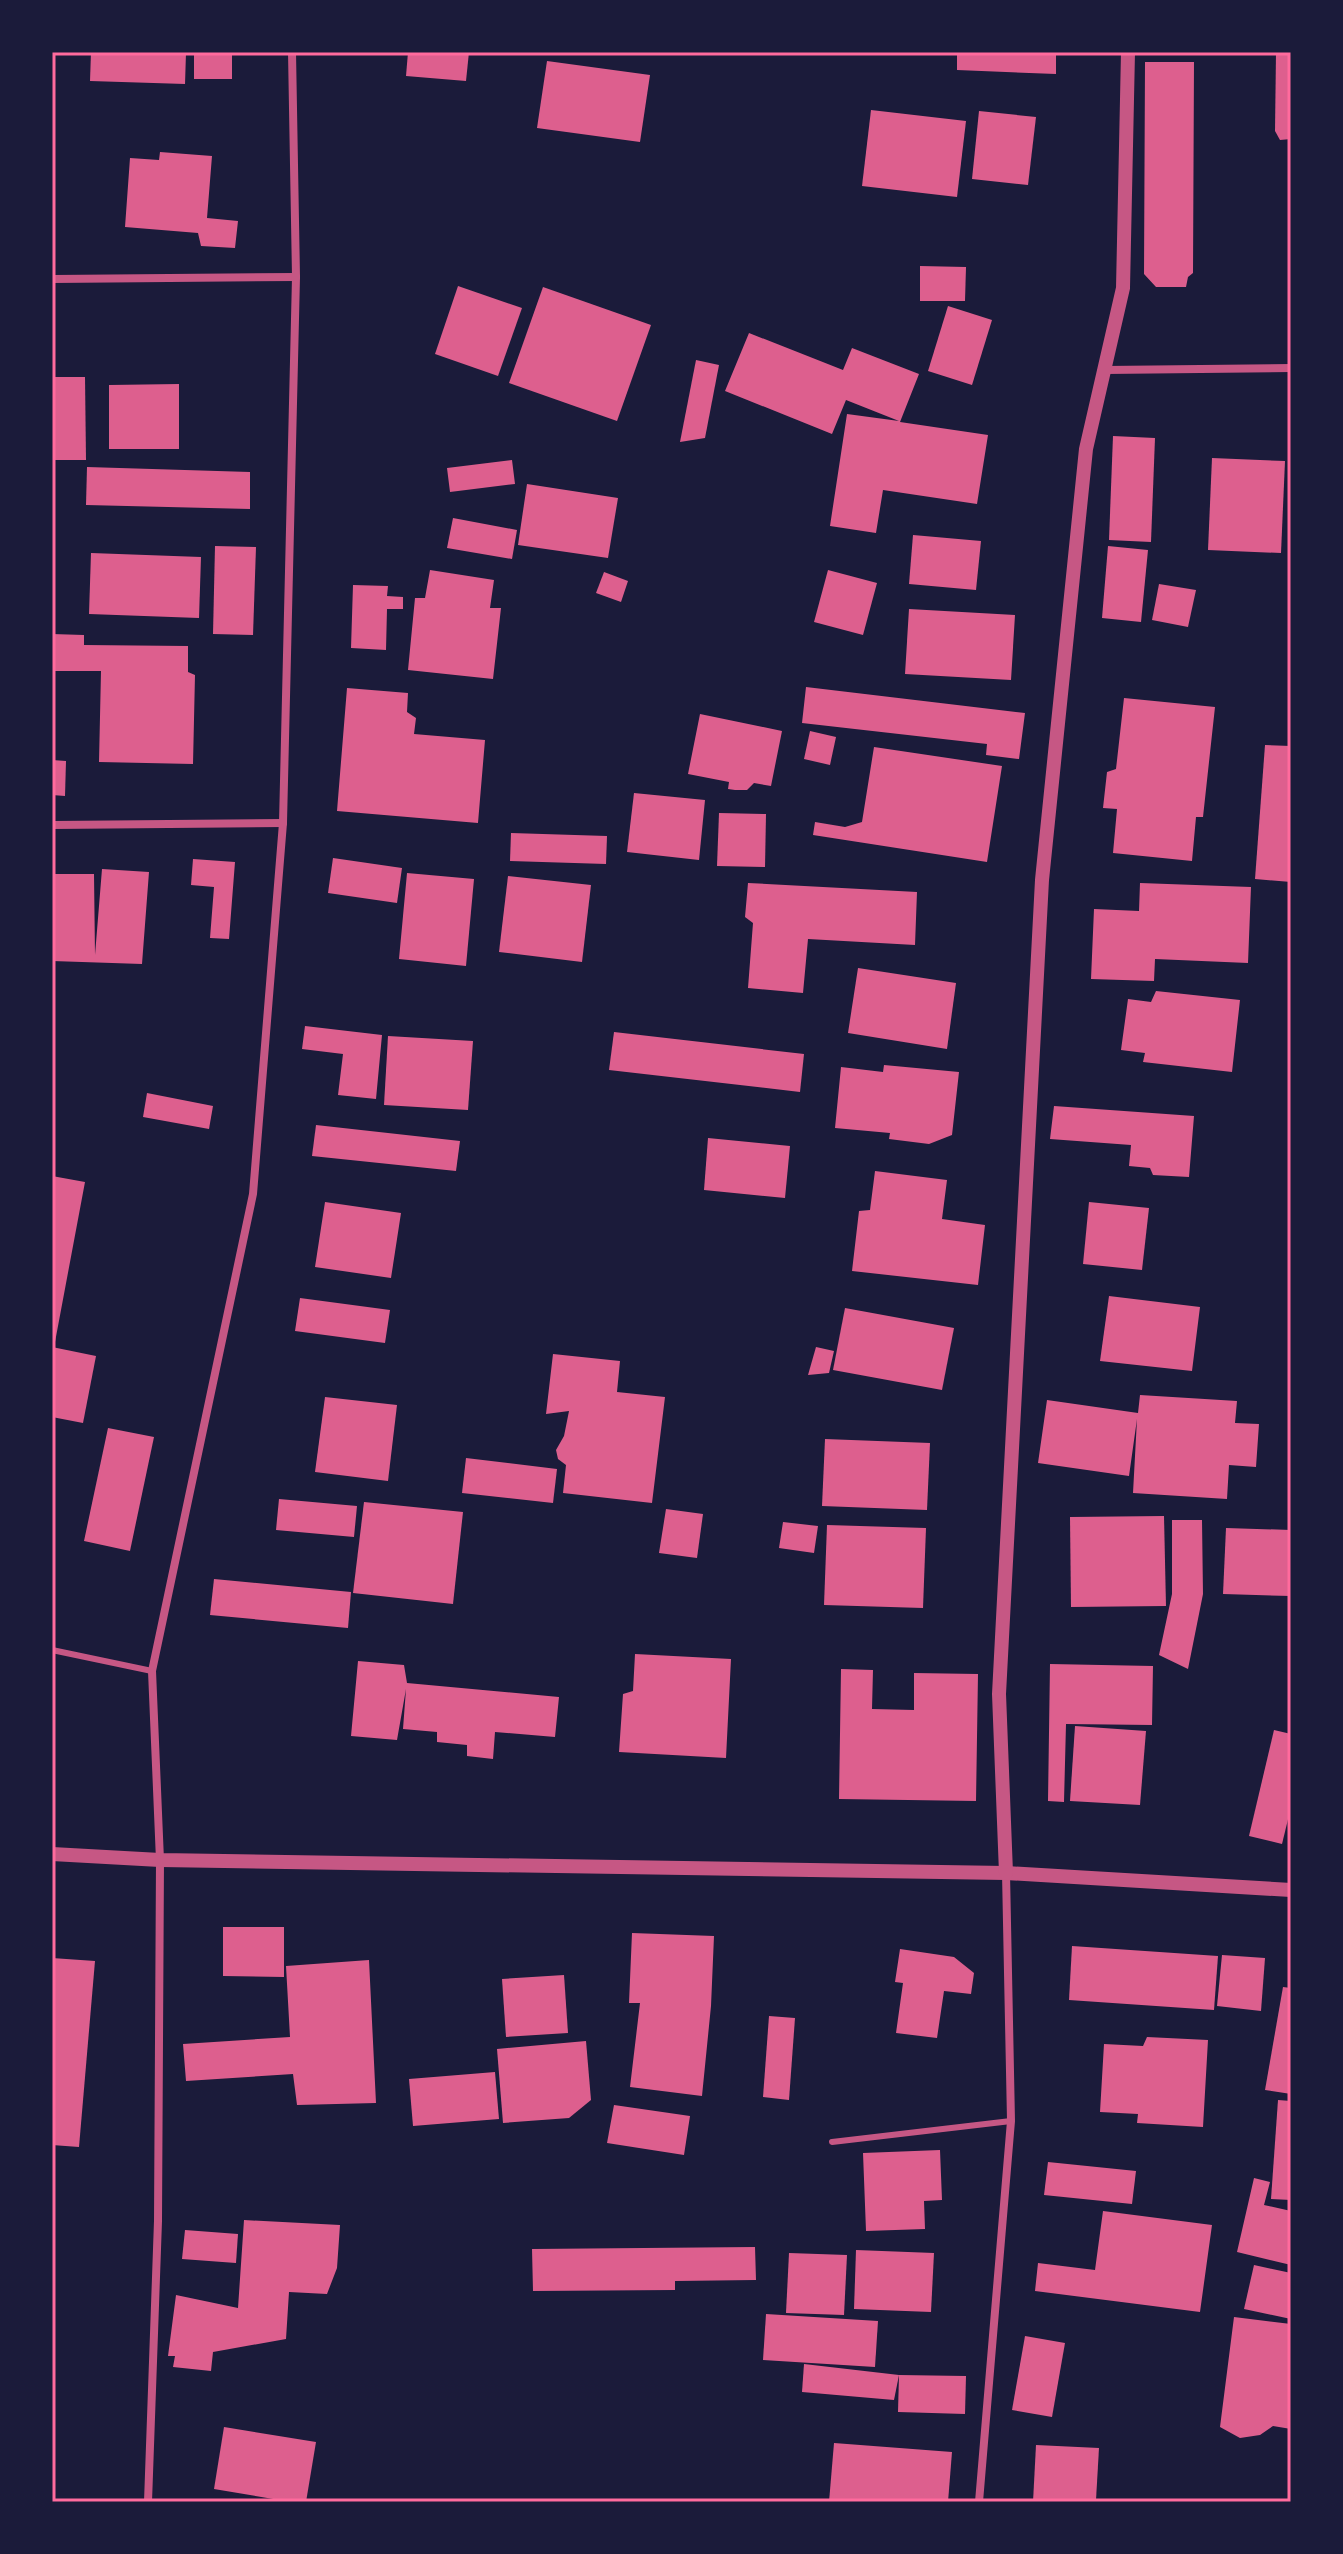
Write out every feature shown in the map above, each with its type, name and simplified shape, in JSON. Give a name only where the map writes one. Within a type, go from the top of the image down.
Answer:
[{"type":"street","points":[[148,2502],[158,2221],[160,1860],[152,1671],[253,1194],[283,823],[296,277],[292,52]]},
{"type":"street","points":[[979,2502],[1011,2121],[999,1694],[1042,880],[1086,449],[1123,288],[1128,52]]},
{"type":"street","points":[[52,279],[296,277]]},
{"type":"street","points":[[1105,370],[1291,368]]},
{"type":"street","points":[[52,825],[283,823]]},
{"type":"street","points":[[52,1854],[160,1860],[1006,1873],[1291,1890]]},
{"type":"lane","points":[[52,1650],[152,1671]]},
{"type":"lane","points":[[832,2142],[1011,2121]]},
{"type":"building","points":[[91,52],[186,52],[185,84],[90,81]]},
{"type":"building","points":[[194,52],[232,52],[232,79],[194,79]]},
{"type":"building","points":[[408,52],[469,52],[466,81],[406,76]]},
{"type":"building","points":[[957,52],[1056,52],[1056,74],[957,70]]},
{"type":"building","points":[[1276,52],[1291,52],[1291,139],[1280,140],[1275,131]]},
{"type":"building","points":[[547,61],[650,75],[640,142],[537,128]]},
{"type":"building","points":[[1145,62],[1194,62],[1193,273],[1188,277],[1186,287],[1156,287],[1144,274]]},
{"type":"building","points":[[871,110],[966,121],[957,197],[862,186]]},
{"type":"building","points":[[979,111],[1036,117],[1028,185],[972,179]]},
{"type":"building","points":[[160,152],[212,156],[207,218],[238,221],[235,248],[201,246],[198,233],[125,227],[130,158],[159,160]]},
{"type":"building","points":[[920,266],[966,267],[965,301],[920,301]]},
{"type":"building","points":[[458,286],[522,308],[498,376],[435,354]]},
{"type":"building","points":[[543,287],[651,325],[617,421],[509,383]]},
{"type":"building","points":[[948,306],[992,320],[972,385],[928,371]]},
{"type":"building","points":[[749,333],[843,370],[852,348],[919,374],[900,422],[988,435],[977,504],[883,490],[876,533],[830,526],[847,414],[899,421],[846,400],[832,434],[725,391]]},
{"type":"building","points":[[696,360],[719,365],[705,438],[680,442]]},
{"type":"building","points":[[52,377],[85,377],[86,460],[52,460]]},
{"type":"building","points":[[179,384],[179,449],[109,449],[109,385]]},
{"type":"building","points":[[1113,436],[1155,438],[1151,542],[1109,540]]},
{"type":"building","points":[[1212,458],[1285,461],[1281,553],[1208,550]]},
{"type":"building","points":[[512,460],[515,484],[450,492],[447,468]]},
{"type":"building","points":[[87,467],[250,472],[250,509],[86,505]]},
{"type":"building","points":[[527,484],[618,498],[608,558],[518,545]]},
{"type":"building","points":[[453,518],[517,530],[512,559],[447,548]]},
{"type":"building","points":[[913,535],[981,541],[976,590],[909,584]]},
{"type":"building","points":[[215,546],[256,547],[253,635],[213,634]]},
{"type":"building","points":[[1108,546],[1148,550],[1141,622],[1102,618]]},
{"type":"building","points":[[91,553],[201,557],[199,618],[89,614]]},
{"type":"building","points":[[430,570],[494,580],[490,608],[501,608],[493,679],[408,670],[415,598],[425,598]]},
{"type":"building","points":[[828,570],[877,583],[863,635],[814,622]]},
{"type":"building","points":[[604,572],[628,581],[621,602],[596,593]]},
{"type":"building","points":[[1159,584],[1196,590],[1188,627],[1152,620]]},
{"type":"building","points":[[353,585],[388,586],[387,596],[403,597],[403,609],[387,609],[386,650],[351,648]]},
{"type":"building","points":[[909,609],[1015,615],[1011,680],[905,674]]},
{"type":"building","points":[[52,634],[84,635],[84,645],[188,646],[188,672],[195,675],[193,764],[99,762],[101,671],[52,671]]},
{"type":"building","points":[[806,687],[1025,713],[1019,759],[986,755],[987,744],[802,723]]},
{"type":"building","points":[[347,688],[408,693],[407,712],[416,718],[414,734],[485,740],[478,823],[337,811]]},
{"type":"building","points":[[1124,698],[1215,707],[1203,817],[1196,817],[1192,861],[1113,853],[1117,809],[1103,808],[1107,772],[1116,769]]},
{"type":"building","points":[[700,714],[782,731],[771,786],[754,783],[747,790],[728,789],[729,782],[688,774]]},
{"type":"building","points":[[810,731],[836,737],[830,765],[804,759]]},
{"type":"building","points":[[1265,745],[1291,746],[1291,882],[1255,879]]},
{"type":"building","points":[[874,747],[1002,766],[987,862],[813,835],[815,822],[845,827],[862,822]]},
{"type":"building","points":[[52,760],[66,761],[65,796],[52,795]]},
{"type":"building","points":[[634,793],[705,800],[699,860],[627,852]]},
{"type":"building","points":[[719,813],[766,814],[765,867],[717,866]]},
{"type":"building","points":[[511,833],[607,836],[606,864],[510,861]]},
{"type":"building","points":[[333,858],[402,868],[397,903],[328,893]]},
{"type":"building","points":[[193,859],[235,862],[229,939],[210,938],[214,887],[191,885]]},
{"type":"building","points":[[102,869],[149,872],[142,964],[52,961],[52,874],[94,874],[95,955]]},
{"type":"building","points":[[407,873],[474,879],[466,966],[399,959]]},
{"type":"building","points":[[508,876],[591,885],[582,962],[499,952]]},
{"type":"building","points":[[748,883],[917,892],[915,945],[808,939],[803,993],[748,988],[753,923],[745,917]]},
{"type":"building","points":[[1140,883],[1251,887],[1248,963],[1155,959],[1154,981],[1091,979],[1094,909],[1139,911]]},
{"type":"building","points":[[858,968],[956,983],[947,1049],[848,1033]]},
{"type":"building","points":[[1156,991],[1240,1000],[1232,1072],[1143,1062],[1145,1053],[1121,1050],[1128,999],[1151,1002]]},
{"type":"building","points":[[305,1026],[382,1035],[376,1099],[338,1095],[343,1054],[302,1049]]},
{"type":"building","points":[[614,1032],[804,1054],[800,1092],[609,1070]]},
{"type":"building","points":[[388,1036],[473,1041],[468,1110],[384,1105]]},
{"type":"building","points":[[884,1065],[959,1072],[952,1135],[929,1144],[889,1139],[890,1133],[835,1128],[841,1067],[883,1072]]},
{"type":"building","points":[[147,1093],[213,1106],[209,1129],[143,1117]]},
{"type":"building","points":[[1054,1106],[1194,1116],[1189,1177],[1153,1175],[1150,1168],[1129,1166],[1131,1145],[1050,1139]]},
{"type":"building","points":[[316,1125],[460,1141],[456,1171],[312,1156]]},
{"type":"building","points":[[708,1138],[790,1146],[785,1198],[704,1190]]},
{"type":"building","points":[[875,1171],[947,1180],[942,1219],[985,1225],[978,1285],[852,1271],[859,1211],[870,1210]]},
{"type":"building","points":[[52,1176],[85,1182],[55,1342],[52,1341]]},
{"type":"building","points":[[325,1202],[401,1213],[391,1278],[315,1267]]},
{"type":"building","points":[[1089,1202],[1149,1208],[1142,1270],[1083,1264]]},
{"type":"building","points":[[1109,1296],[1200,1307],[1192,1371],[1100,1361]]},
{"type":"building","points":[[300,1298],[390,1310],[385,1343],[295,1331]]},
{"type":"building","points":[[845,1308],[954,1328],[942,1390],[833,1370]]},
{"type":"building","points":[[52,1347],[96,1356],[83,1423],[52,1417]]},
{"type":"building","points":[[816,1347],[834,1351],[829,1373],[808,1375]]},
{"type":"building","points":[[553,1354],[620,1361],[617,1392],[665,1397],[652,1503],[563,1493],[566,1465],[558,1459],[556,1450],[564,1436],[569,1411],[546,1414]]},
{"type":"building","points":[[1140,1395],[1237,1401],[1235,1423],[1259,1424],[1256,1467],[1229,1465],[1227,1499],[1133,1493],[1137,1419],[1129,1476],[1038,1463],[1047,1400],[1138,1413]]},
{"type":"building","points":[[325,1397],[397,1405],[388,1481],[315,1472]]},
{"type":"building","points":[[108,1428],[154,1437],[130,1551],[84,1541]]},
{"type":"building","points":[[825,1439],[930,1443],[927,1510],[822,1506]]},
{"type":"building","points":[[466,1458],[557,1469],[553,1503],[462,1493]]},
{"type":"building","points":[[279,1499],[357,1506],[354,1537],[276,1530]]},
{"type":"building","points":[[364,1502],[463,1512],[453,1604],[353,1593]]},
{"type":"building","points":[[666,1509],[703,1514],[697,1558],[659,1553]]},
{"type":"building","points":[[1164,1516],[1166,1606],[1071,1607],[1070,1517]]},
{"type":"building","points":[[1172,1520],[1202,1520],[1203,1594],[1188,1669],[1159,1655],[1172,1594]]},
{"type":"building","points":[[783,1522],[818,1526],[814,1553],[779,1548]]},
{"type":"building","points":[[827,1525],[926,1528],[923,1608],[824,1605]]},
{"type":"building","points":[[1226,1528],[1291,1530],[1291,1596],[1223,1594]]},
{"type":"building","points":[[214,1579],[351,1592],[348,1628],[210,1615]]},
{"type":"building","points":[[635,1654],[731,1659],[726,1758],[619,1752],[623,1694],[633,1691]]},
{"type":"building","points":[[358,1661],[404,1665],[407,1683],[559,1697],[555,1737],[495,1732],[493,1759],[467,1756],[467,1745],[437,1742],[437,1732],[403,1729],[406,1689],[397,1740],[351,1736]]},
{"type":"building","points":[[1050,1664],[1153,1666],[1152,1725],[1066,1724],[1064,1802],[1048,1801]]},
{"type":"building","points":[[841,1669],[873,1670],[872,1709],[914,1710],[914,1673],[978,1674],[976,1801],[839,1799]]},
{"type":"building","points":[[1075,1726],[1146,1731],[1140,1805],[1070,1801]]},
{"type":"building","points":[[1274,1730],[1291,1734],[1291,1807],[1282,1844],[1249,1836]]},
{"type":"building","points":[[223,1927],[284,1927],[284,1977],[223,1976]]},
{"type":"building","points":[[632,1933],[714,1936],[702,2096],[630,2087],[640,2003],[629,2003]]},
{"type":"building","points":[[1072,1946],[1218,1956],[1214,2010],[1069,2000]]},
{"type":"building","points":[[900,1949],[954,1957],[974,1973],[971,1994],[944,1991],[937,2038],[896,2033],[903,1983],[895,1982]]},
{"type":"building","points":[[1222,1955],[1265,1958],[1261,2011],[1217,2006]]},
{"type":"building","points":[[52,1958],[95,1961],[79,2147],[52,2145]]},
{"type":"building","points":[[369,1960],[376,2103],[297,2105],[293,2074],[186,2081],[183,2044],[290,2037],[286,1966]]},
{"type":"building","points":[[564,1975],[568,2033],[506,2037],[502,1979]]},
{"type":"building","points":[[1283,1987],[1291,1988],[1291,2094],[1265,2090]]},
{"type":"building","points":[[769,2016],[795,2018],[789,2100],[763,2097]]},
{"type":"building","points":[[1147,2037],[1208,2040],[1203,2127],[1137,2123],[1138,2114],[1100,2112],[1104,2044],[1143,2046]]},
{"type":"building","points":[[586,2041],[591,2100],[569,2118],[503,2123],[497,2049]]},
{"type":"building","points":[[495,2072],[499,2119],[413,2126],[409,2079]]},
{"type":"building","points":[[1278,2100],[1291,2101],[1291,2200],[1271,2199]]},
{"type":"building","points":[[614,2105],[690,2116],[684,2155],[607,2143]]},
{"type":"building","points":[[940,2150],[942,2200],[924,2201],[925,2229],[866,2231],[863,2153]]},
{"type":"building","points":[[1048,2162],[1136,2171],[1132,2204],[1044,2195]]},
{"type":"building","points":[[1254,2178],[1270,2182],[1264,2205],[1291,2211],[1291,2265],[1237,2252]]},
{"type":"building","points":[[1103,2211],[1212,2225],[1200,2312],[1035,2291],[1038,2263],[1095,2270]]},
{"type":"building","points":[[244,2220],[340,2225],[337,2268],[327,2294],[289,2292],[286,2339],[213,2352],[211,2371],[173,2367],[175,2356],[168,2356],[176,2295],[238,2308]]},
{"type":"building","points":[[185,2230],[238,2234],[236,2263],[182,2259]]},
{"type":"building","points":[[755,2247],[756,2280],[675,2281],[675,2290],[533,2291],[532,2249]]},
{"type":"building","points":[[856,2250],[934,2253],[931,2312],[854,2309]]},
{"type":"building","points":[[789,2253],[847,2255],[844,2315],[786,2313]]},
{"type":"building","points":[[1254,2265],[1291,2273],[1291,2319],[1244,2309]]},
{"type":"building","points":[[766,2314],[878,2321],[875,2367],[763,2360]]},
{"type":"building","points":[[1234,2317],[1291,2324],[1291,2429],[1273,2426],[1260,2435],[1240,2438],[1220,2427]]},
{"type":"building","points":[[1025,2336],[1065,2343],[1052,2417],[1012,2410]]},
{"type":"building","points":[[804,2364],[899,2375],[894,2400],[802,2392]]},
{"type":"building","points":[[899,2375],[966,2376],[965,2414],[898,2412]]},
{"type":"building","points":[[224,2427],[316,2442],[306,2502],[214,2489]]},
{"type":"building","points":[[834,2443],[952,2452],[948,2502],[829,2502]]},
{"type":"building","points":[[1036,2445],[1099,2448],[1096,2500],[1033,2502]]}]
